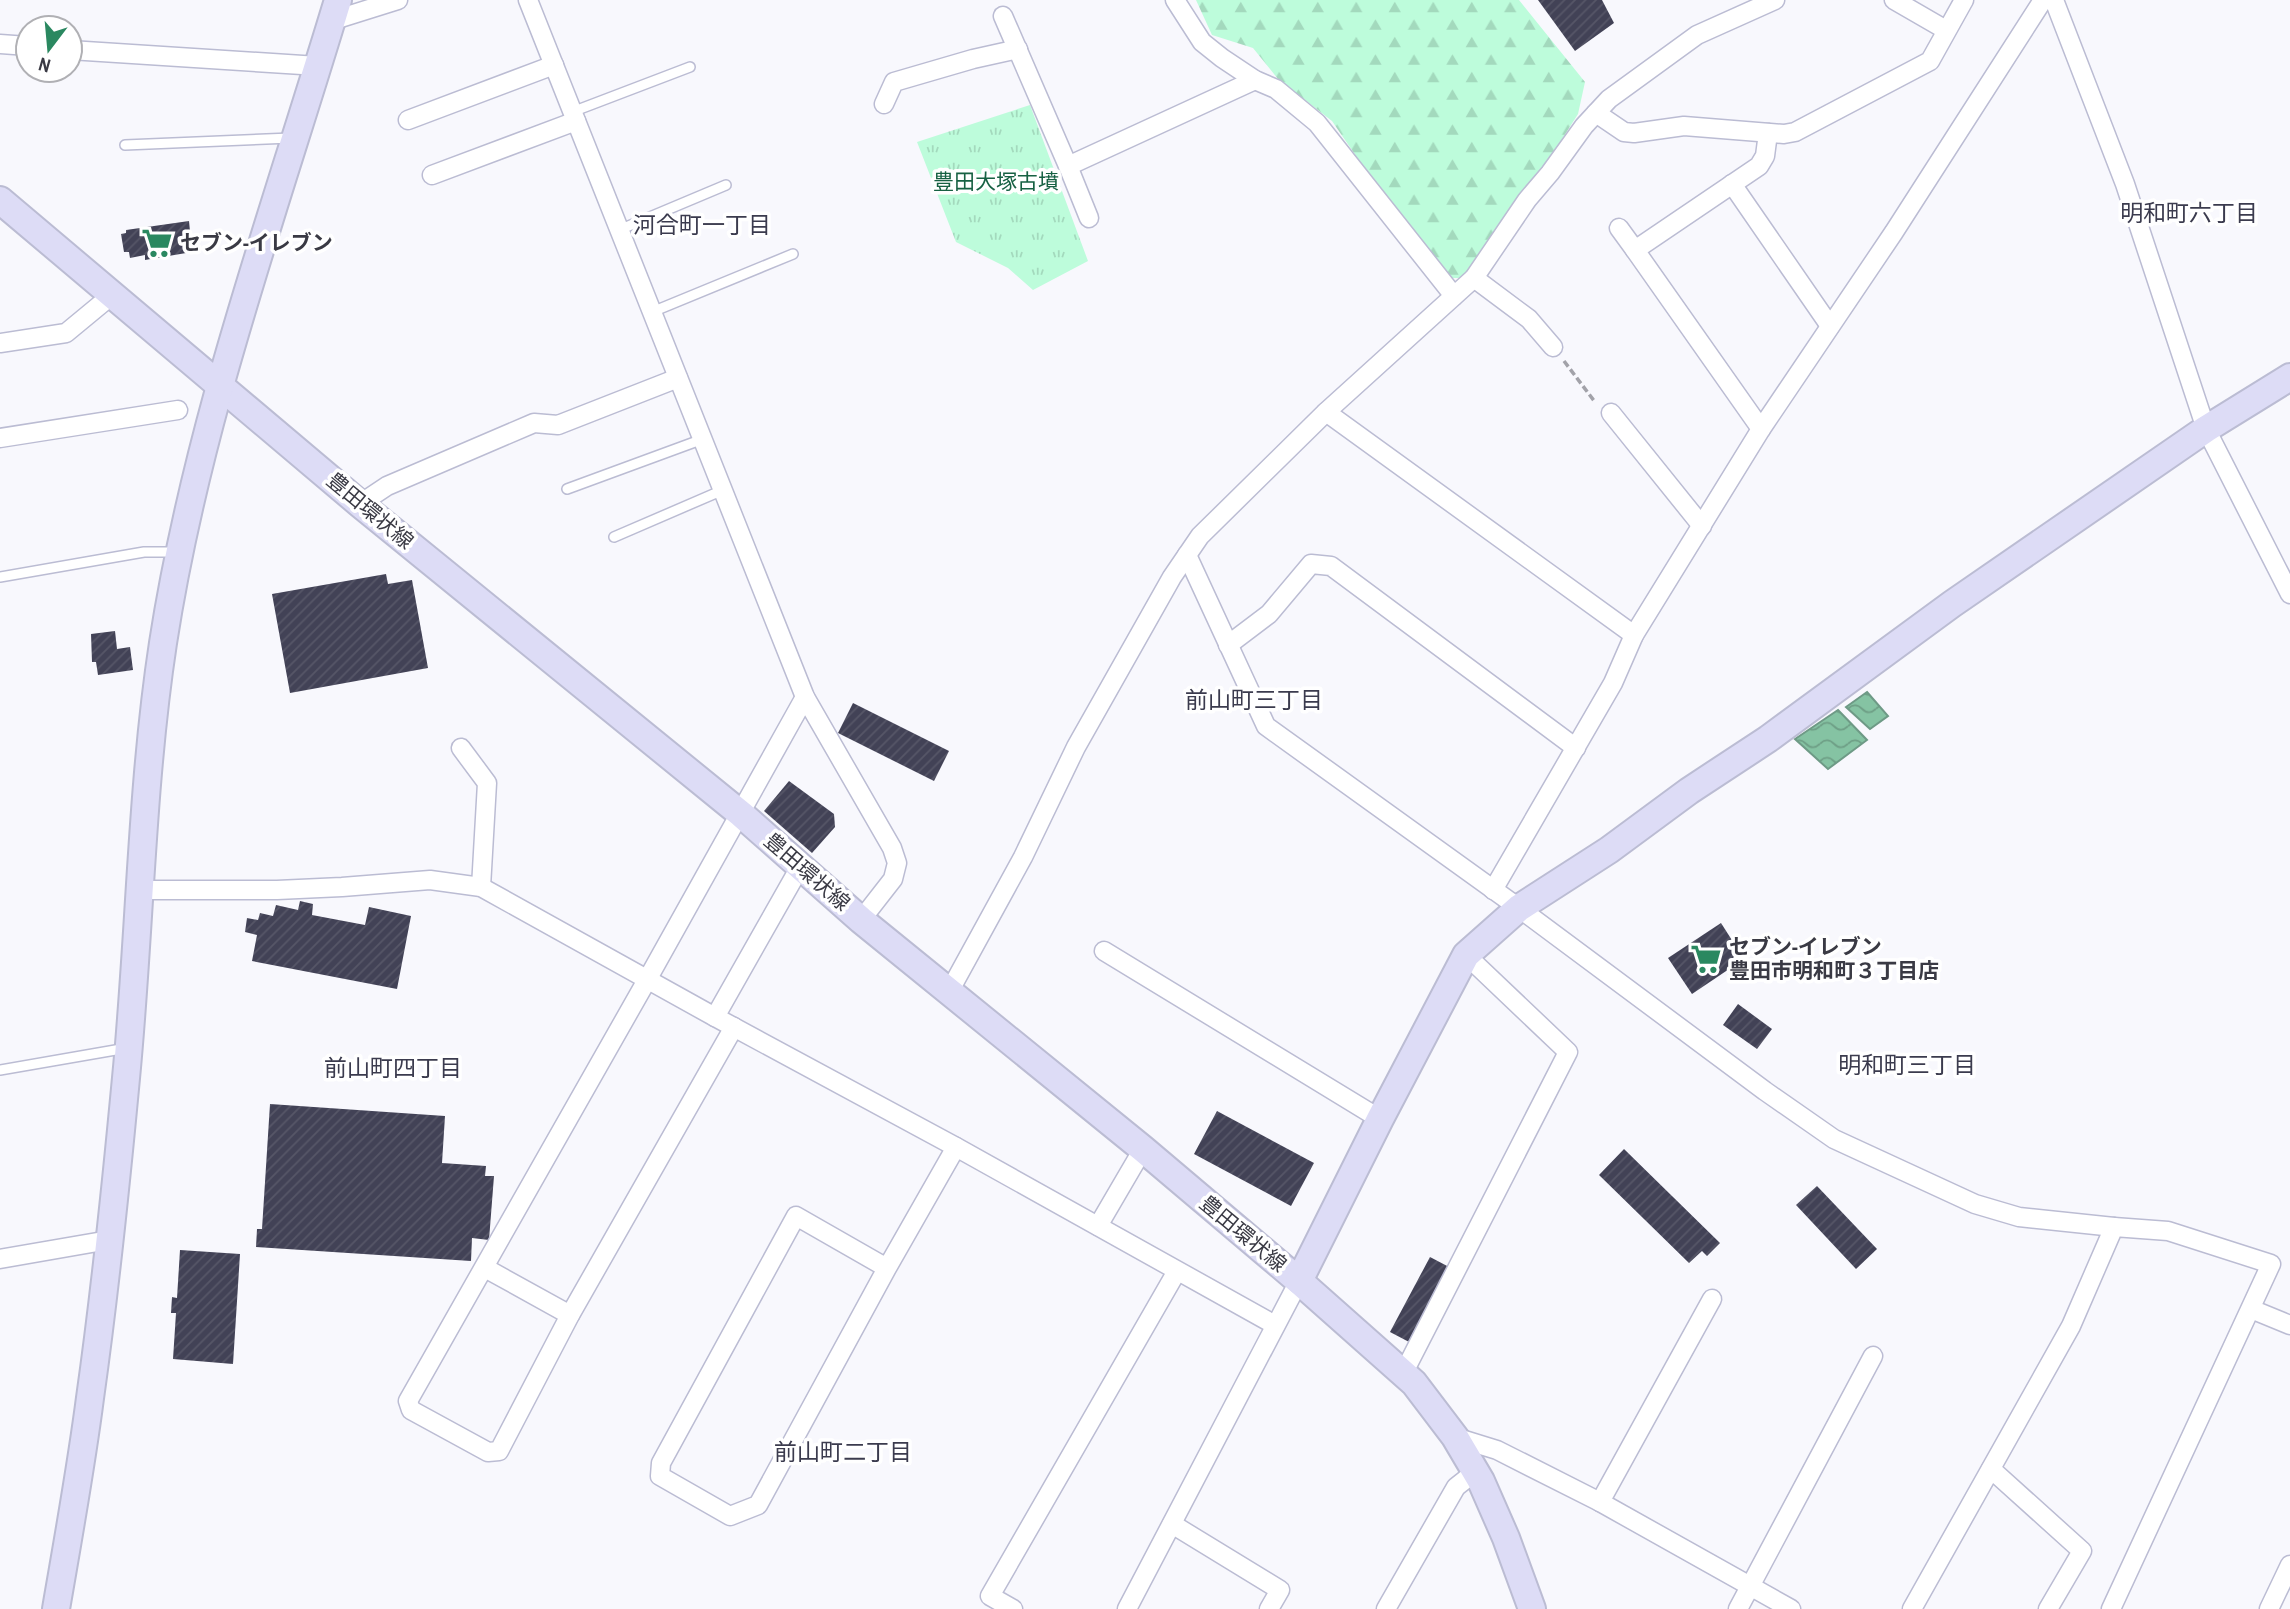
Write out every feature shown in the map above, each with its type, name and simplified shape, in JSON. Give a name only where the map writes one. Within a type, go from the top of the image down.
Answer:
[{"type":"street","points":[[56,1609],[90,1399],[109,1241],[129,1048],[139,890],[156,701],[180,552],[220,384],[334,10],[398,0]]},
{"type":"street","points":[[528,0],[805,697],[898,863],[893,879],[861,920]]},
{"type":"street","points":[[1175,0],[1202,42],[1255,80],[1276,89],[1317,124],[1454,296]]},
{"type":"street","points":[[949,992],[1023,857],[1076,747],[1186,555],[1200,537],[1326,412],[1474,278],[1528,200],[1595,113],[1609,99],[1697,35],[1775,0]]},
{"type":"street","points":[[1894,0],[1946,30]]},
{"type":"street","points":[[1595,113],[1624,132],[1634,133],[1684,126],[1784,134],[1795,132],[1930,61],[1964,0]]},
{"type":"street","points":[[1493,890],[1613,683],[1634,635],[1761,429],[1895,232],[2043,0]]},
{"type":"street","points":[[2054,0],[2125,184],[2206,429],[2290,594]]},
{"type":"street","points":[[1003,16],[1089,218]]},
{"type":"street","points":[[884,104],[894,82],[973,59],[1018,50]]},
{"type":"street","points":[[84,51],[318,66]]},
{"type":"street","points":[[408,120],[554,65]]},
{"type":"street","points":[[1068,166],[1255,80]]},
{"type":"street","points":[[432,175],[574,117]]},
{"type":"street","points":[[1635,250],[1759,166],[1765,156],[1768,133]]},
{"type":"street","points":[[1732,184],[1830,326]]},
{"type":"street","name":"豊田環状線","points":[[0,200],[360,503],[741,814],[861,920],[1143,1149],[1414,1383],[1455,1437],[1475,1472],[1506,1538],[1530,1607]]},
{"type":"street","points":[[1619,228],[1761,429]]},
{"type":"street","points":[[1474,278],[1529,319],[1553,346]]},
{"type":"street","points":[[0,343],[66,332],[113,295]]},
{"type":"street","points":[[1127,1609],[1466,955],[1519,908],[1609,850],[1689,791],[1768,739],[1952,604],[2206,429],[2290,377]]},
{"type":"street","points":[[360,503],[387,486],[534,423],[558,425],[678,378]]},
{"type":"street","points":[[0,438],[178,410]]},
{"type":"street","points":[[1326,412],[1634,635]]},
{"type":"street","points":[[1611,413],[1702,526]]},
{"type":"street","points":[[1186,555],[1266,726],[1834,1139],[1986,1207],[2019,1217],[2168,1231],[2271,1264],[2111,1609]]},
{"type":"street","points":[[1228,645],[1269,614],[1311,564],[1331,566],[1576,748]]},
{"type":"street","points":[[734,1027],[570,1315],[499,1451],[488,1452],[411,1410],[408,1401],[648,980],[805,697]]},
{"type":"street","points":[[461,748],[487,783],[481,887]]},
{"type":"street","points":[[715,1017],[800,867]]},
{"type":"street","points":[[139,890],[277,890],[430,880],[481,887],[1275,1325]]},
{"type":"street","points":[[1104,951],[1380,1119]]},
{"type":"street","points":[[1403,1374],[1568,1052],[1466,955]]},
{"type":"street","points":[[887,1268],[796,1216],[661,1462],[660,1476],[730,1516],[758,1505],[956,1147]]},
{"type":"street","points":[[1098,1226],[1143,1149]]},
{"type":"street","points":[[1912,1609],[2071,1326],[2114,1227]]},
{"type":"street","points":[[0,1259],[109,1241]]},
{"type":"street","points":[[485,1268],[570,1315]]},
{"type":"street","points":[[1013,1609],[990,1596],[1177,1271]]},
{"type":"street","points":[[1600,1502],[1712,1299]]},
{"type":"street","points":[[2251,1309],[2290,1325]]},
{"type":"street","points":[[1738,1609],[1874,1356]]},
{"type":"street","points":[[1455,1437],[1497,1450],[1600,1502],[1791,1609]]},
{"type":"street","points":[[1991,1469],[2082,1551],[2048,1609]]},
{"type":"street","points":[[1386,1609],[1456,1487],[1475,1472]]},
{"type":"street","points":[[1172,1524],[1280,1590],[1269,1609]]},
{"type":"street","points":[[2269,1609],[2290,1564]]},
{"type":"lane","points":[[574,117],[690,67]]},
{"type":"lane","points":[[125,145],[296,137]]},
{"type":"lane","points":[[619,230],[726,185]]},
{"type":"lane","points":[[652,312],[793,254]]},
{"type":"lane","points":[[567,489],[703,439]]},
{"type":"lane","points":[[614,537],[723,490]]},
{"type":"lane","points":[[0,577],[144,552],[180,552]]},
{"type":"lane","points":[[0,1070],[129,1048]]},
{"type":"path","points":[[1553,346],[1598,406],[1611,413]]},
{"type":"green space","points":[[1196,0],[1519,0],[1585,82],[1578,114],[1474,278],[1450,278],[1389,204],[1332,121],[1278,79],[1253,48],[1212,35]]},
{"type":"green space","name":"豊田大塚古墳","points":[[1030,105],[1088,261],[1033,290],[1008,268],[956,242],[917,142]]},
{"type":"water","points":[[1867,692],[1888,716],[1870,729],[1846,707]]},
{"type":"water","points":[[1838,710],[1867,740],[1828,769],[1795,739]]},
{"type":"building","points":[[1538,0],[1602,0],[1614,23],[1575,51]]},
{"type":"building","name":"セブン-イレブン","points":[[189,221],[192,252],[145,260],[145,255],[130,258],[129,252],[124,252],[121,234],[126,233],[126,230]]},
{"type":"building","points":[[386,574],[388,584],[412,580],[428,668],[290,693],[272,594]]},
{"type":"building","points":[[115,631],[117,649],[130,647],[133,670],[98,675],[96,662],[92,662],[91,634]]},
{"type":"building","points":[[853,703],[949,751],[934,781],[838,733]]},
{"type":"building","points":[[789,781],[834,814],[835,827],[812,853],[764,811]]},
{"type":"building","points":[[300,901],[313,904],[312,915],[365,925],[369,907],[411,916],[397,989],[252,961],[257,935],[245,932],[247,918],[258,920],[260,913],[273,916],[276,905],[298,910]]},
{"type":"building","name":"セブン-イレブン 豊田市明和町３丁目店","points":[[1721,923],[1744,959],[1692,994],[1668,958]]},
{"type":"building","points":[[1738,1004],[1772,1029],[1757,1049],[1723,1025]]},
{"type":"building","points":[[270,1104],[445,1116],[442,1163],[486,1166],[485,1176],[494,1176],[489,1240],[472,1238],[471,1261],[256,1247],[257,1229],[262,1229]]},
{"type":"building","points":[[1217,1111],[1314,1163],[1291,1206],[1194,1154]]},
{"type":"building","points":[[1624,1149],[1720,1243],[1707,1256],[1702,1251],[1689,1263],[1599,1175]]},
{"type":"building","points":[[1817,1186],[1877,1249],[1856,1269],[1796,1205]]},
{"type":"building","points":[[180,1250],[240,1254],[233,1364],[173,1359],[176,1313],[171,1313],[172,1297],[177,1298]]},
{"type":"building","points":[[1430,1257],[1451,1268],[1411,1343],[1390,1332]]},
{"type":"place","name":"セブン-イレブン","points":[[157,243]]},
{"type":"place","name":"セブン-イレブン 豊田市明和町３丁目店","points":[[1706,959]]},
{"type":"district","name":"明和町六丁目","points":[[2189,213]]},
{"type":"district","name":"河合町一丁目","points":[[702,225]]},
{"type":"district","name":"前山町三丁目","points":[[1254,700]]},
{"type":"district","name":"明和町三丁目","points":[[1907,1065]]},
{"type":"district","name":"前山町四丁目","points":[[393,1068]]},
{"type":"district","name":"前山町二丁目","points":[[843,1452]]}]
